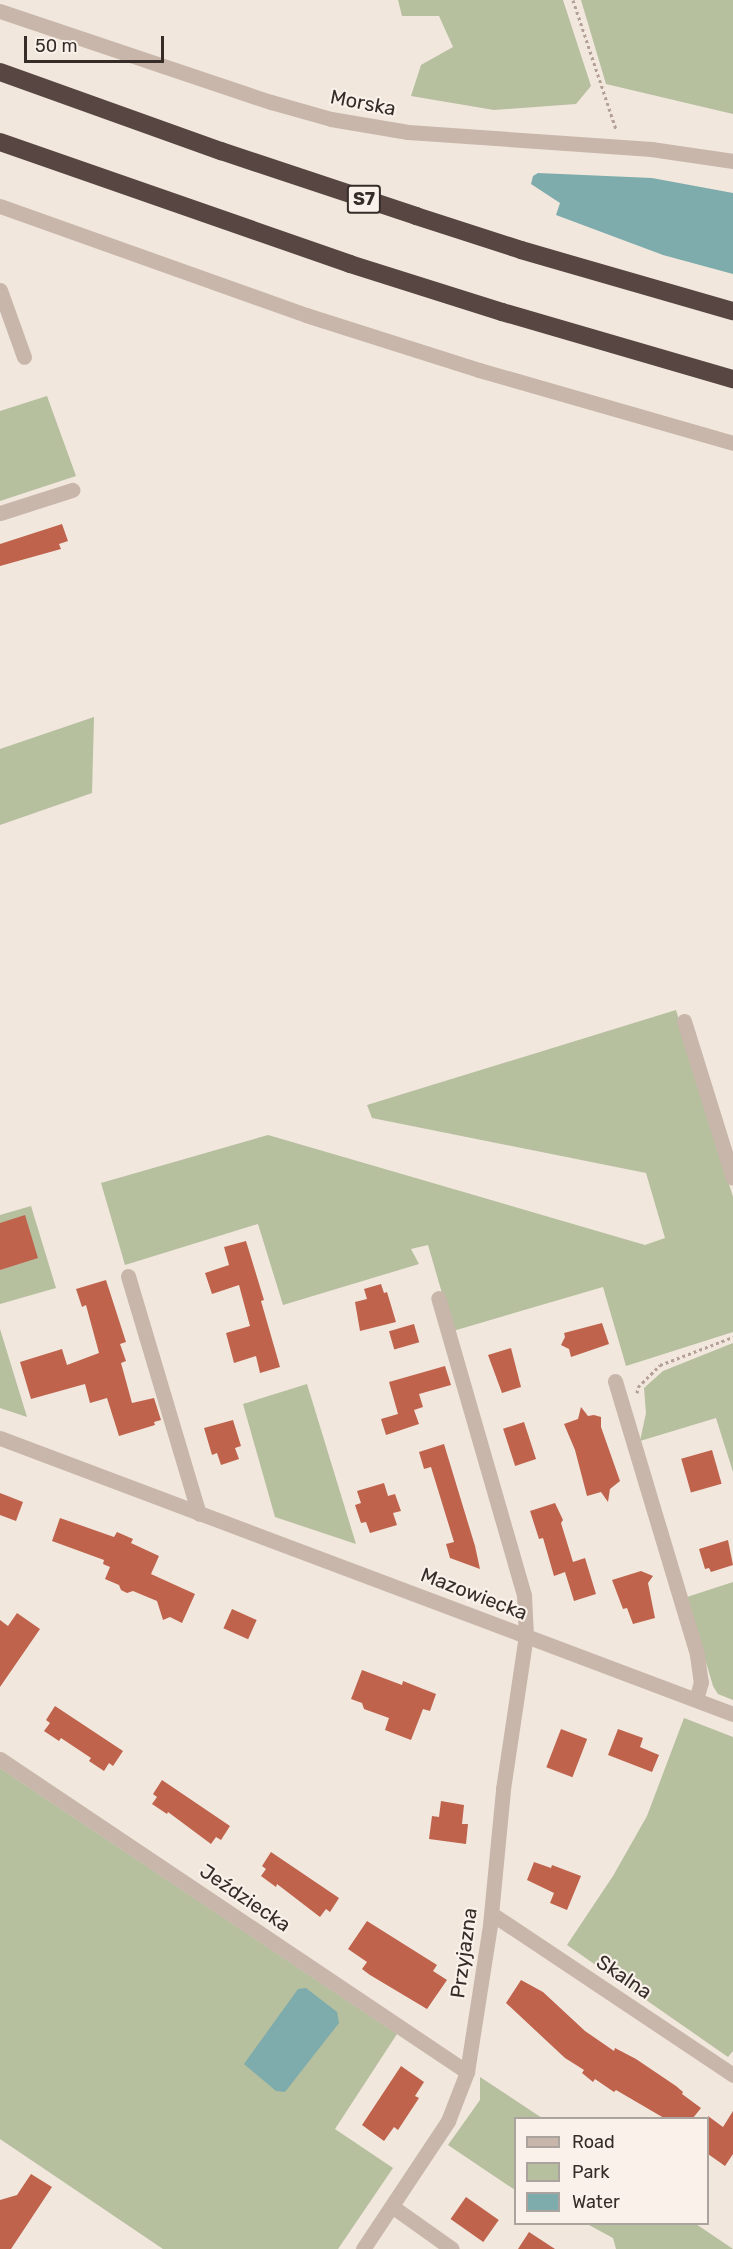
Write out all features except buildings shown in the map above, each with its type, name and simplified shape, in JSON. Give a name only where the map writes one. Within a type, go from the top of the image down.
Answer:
[{"type":"highway","name":"S7","points":[[0,72],[221,152],[427,220],[733,311]]},
{"type":"highway","points":[[0,142],[350,264],[502,312],[733,379]]},
{"type":"street","name":"Morska","points":[[0,11],[272,102],[331,119],[438,135],[681,152],[733,161]]},
{"type":"street","points":[[0,206],[306,315],[479,370],[733,443]]},
{"type":"street","points":[[0,290],[24,357]]},
{"type":"street","points":[[0,513],[72,490]]},
{"type":"street","points":[[684,1021],[733,1178]]},
{"type":"street","points":[[128,1275],[199,1514]]},
{"type":"street","name":"Przyjazna","points":[[363,2249],[448,2121],[467,2072],[492,1914],[503,1789],[526,1636],[524,1595],[438,1298]]},
{"type":"street","points":[[615,1381],[697,1655],[700,1682],[696,1699]]},
{"type":"street","name":"Mazowiecka","points":[[0,1438],[733,1714]]},
{"type":"street","name":"Jeździecka","points":[[0,1760],[467,2072]]},
{"type":"street","name":"Skalna","points":[[492,1914],[733,2075]]},
{"type":"street","points":[[393,2207],[452,2249]]},
{"type":"path","points":[[573,0],[620,147]]},
{"type":"path","points":[[636,1397],[638,1387],[660,1365],[733,1337]]},
{"type":"green space","points":[[398,0],[563,0],[591,86],[576,104],[494,110],[411,96],[421,65],[453,47],[439,16],[402,16]]},
{"type":"green space","points":[[581,0],[733,0],[733,114],[606,84]]},
{"type":"green space","points":[[47,396],[76,476],[0,501],[0,411]]},
{"type":"green space","points":[[94,717],[92,793],[0,825],[0,749]]},
{"type":"green space","points":[[676,1010],[733,1197],[733,1332],[626,1366],[603,1287],[453,1331],[428,1245],[411,1249],[419,1264],[283,1305],[258,1224],[125,1265],[101,1183],[268,1135],[645,1245],[665,1238],[646,1173],[372,1118],[367,1105]]},
{"type":"green space","points":[[31,1206],[56,1288],[0,1304],[0,1215]]},
{"type":"green space","points":[[0,1329],[27,1417],[0,1408]]},
{"type":"green space","points":[[733,1343],[733,1472],[716,1418],[640,1441],[646,1413],[644,1388],[663,1371]]},
{"type":"green space","points":[[307,1384],[356,1544],[275,1517],[243,1404]]},
{"type":"green space","points":[[733,1582],[733,1700],[718,1694],[713,1686],[687,1597]]},
{"type":"green space","points":[[684,1718],[733,1737],[733,2051],[728,2057],[567,1945],[613,1876],[647,1816]]},
{"type":"green space","points":[[0,1768],[397,2034],[335,2129],[393,2168],[338,2249],[163,2249],[0,2139]]},
{"type":"green space","points":[[480,2077],[540,2117],[514,2117],[514,2189],[448,2145],[480,2100]]},
{"type":"green space","points":[[589,2225],[697,2225],[733,2249],[616,2249],[613,2238]]},
{"type":"water","points":[[538,173],[652,178],[733,193],[733,274],[663,255],[556,215],[560,203],[531,184],[533,176]]},
{"type":"water","points":[[306,1988],[337,2012],[339,2023],[285,2092],[276,2091],[244,2064],[298,1989]]}]
